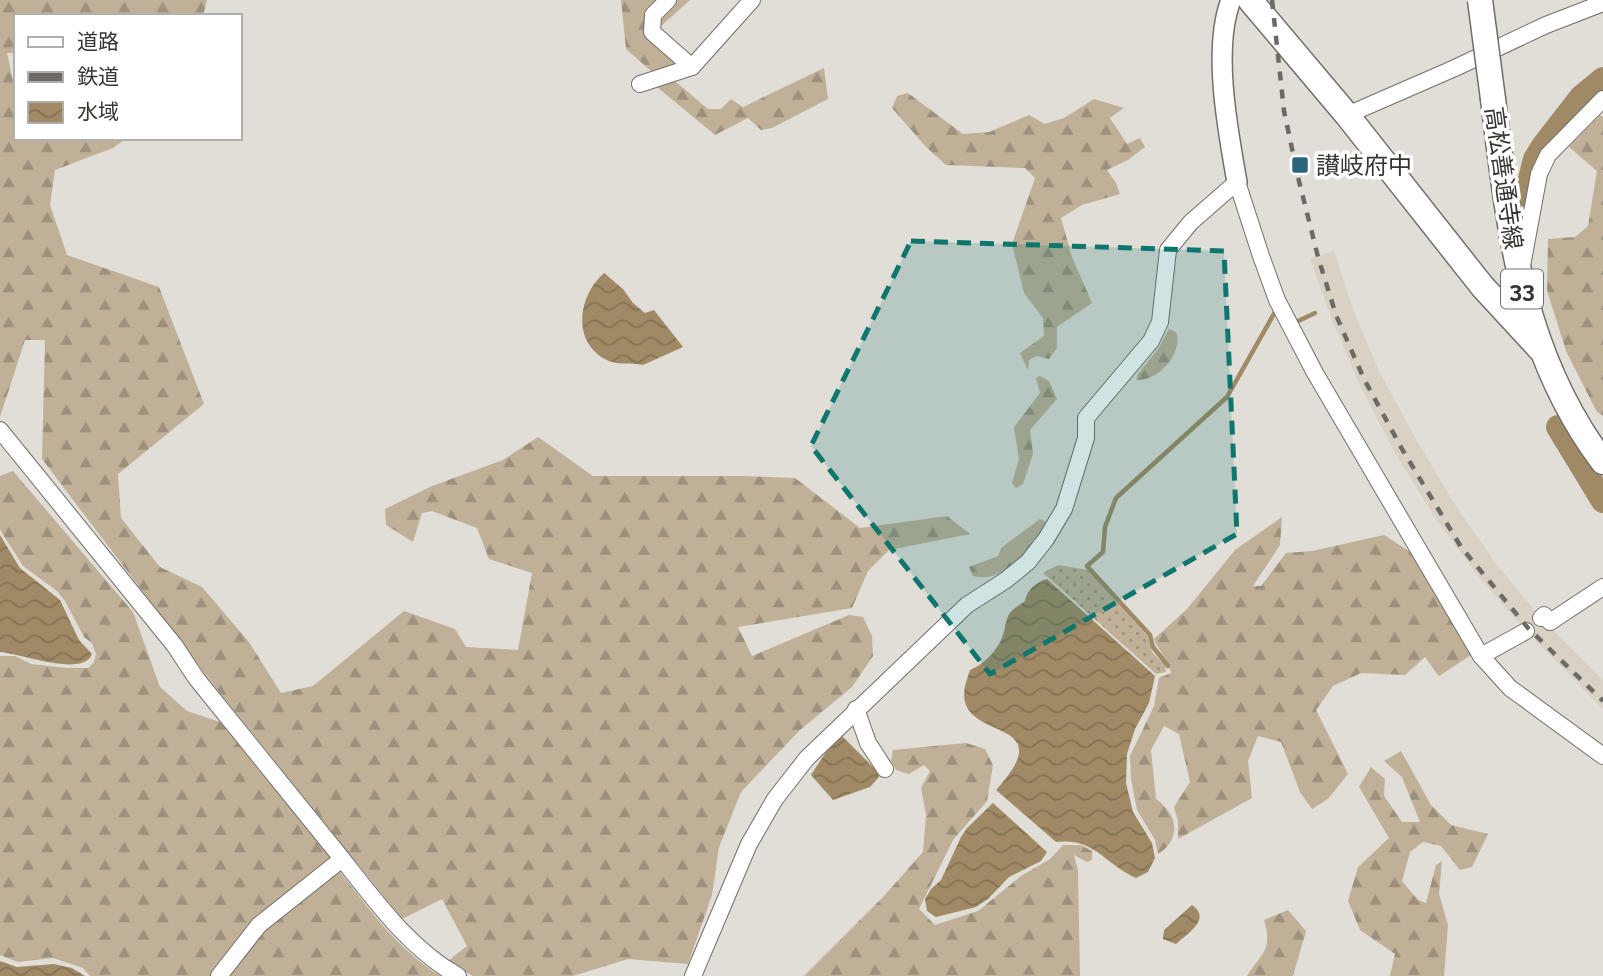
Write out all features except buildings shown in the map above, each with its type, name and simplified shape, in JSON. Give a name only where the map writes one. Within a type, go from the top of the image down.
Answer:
[{"type":"main road","points":[[1250,0],[1347,115],[1489,295],[1540,349]]},
{"type":"main road","name":"高松善通寺線","points":[[1480,0],[1519,278],[1540,349],[1565,401],[1603,463]]},
{"type":"main road","points":[[1489,295],[1502,295],[1519,278]]},
{"type":"street","points":[[668,0],[653,15],[652,32],[692,67]]},
{"type":"street","points":[[640,84],[692,67],[752,0]]},
{"type":"street","points":[[1231,0],[1225,16],[1222,48],[1227,114],[1237,183],[1277,299],[1315,373],[1481,656],[1510,688],[1603,756]]},
{"type":"street","points":[[1347,115],[1546,25],[1603,3]]},
{"type":"street","points":[[1519,278],[1527,250],[1539,174],[1548,155],[1562,138],[1603,99]]},
{"type":"street","points":[[693,976],[749,844],[775,799],[807,758],[967,604],[1006,580],[1028,562],[1046,539],[1064,509],[1086,438],[1086,418],[1151,341],[1160,322],[1168,250],[1191,222],[1237,183]]},
{"type":"street","points":[[0,430],[394,923],[422,951],[458,976]]},
{"type":"street","points":[[1541,618],[1544,615],[1550,622],[1603,587]]},
{"type":"street","points":[[1481,656],[1526,631]]},
{"type":"street","points":[[856,709],[868,743],[885,769]]},
{"type":"street","points":[[219,976],[258,925],[342,859]]},
{"type":"highlighted area","points":[[911,241],[1224,251],[1237,534],[990,674],[811,446]]},
{"type":"shaded area","points":[[1334,251],[1353,309],[1379,371],[1417,441],[1457,508],[1497,565],[1541,618],[1603,680],[1603,709],[1526,631],[1479,577],[1438,522],[1395,453],[1358,381],[1310,259]]},
{"type":"green space","points":[[0,0],[207,0],[204,14],[14,14],[14,53],[7,53],[14,86],[14,140],[124,140],[113,148],[55,170],[50,205],[67,255],[159,287],[204,404],[118,474],[121,518],[160,567],[202,587],[249,642],[281,693],[313,686],[404,611],[455,629],[466,647],[518,650],[532,573],[489,559],[477,528],[432,511],[422,513],[413,542],[386,525],[385,509],[432,486],[503,460],[538,437],[593,476],[795,478],[860,528],[947,516],[970,534],[889,550],[868,571],[852,608],[738,627],[752,656],[849,615],[863,617],[872,636],[873,656],[852,687],[800,730],[741,792],[719,847],[712,895],[688,964],[628,959],[573,976],[473,976],[448,961],[467,946],[442,899],[402,919],[216,688],[42,459],[45,340],[25,340],[0,417]]},
{"type":"green space","points":[[621,0],[690,0],[660,27],[664,51],[680,65],[676,82],[708,109],[721,109],[731,99],[743,107],[824,68],[828,99],[772,128],[761,130],[748,118],[715,135],[657,87],[651,71],[626,49]]},
{"type":"green space","points":[[908,93],[963,134],[989,132],[1029,115],[1045,124],[1064,118],[1094,99],[1124,108],[1110,118],[1127,144],[1140,138],[1145,147],[1128,160],[1107,170],[1120,194],[1082,205],[1061,218],[1072,257],[1092,303],[1057,327],[1057,348],[1049,359],[1037,356],[1029,360],[1028,370],[1020,353],[1044,336],[1043,318],[1024,293],[1012,244],[1035,178],[1025,168],[946,165],[926,147],[892,108],[897,96]]},
{"type":"green space","points":[[1600,115],[1603,117],[1603,416],[1597,412],[1566,351],[1547,290],[1548,239],[1575,237],[1588,226],[1597,171],[1569,147]]},
{"type":"green space","points":[[1169,329],[1176,332],[1173,357],[1153,376],[1136,380],[1158,349]]},
{"type":"green space","points":[[1040,376],[1049,381],[1057,399],[1030,430],[1033,454],[1023,484],[1016,488],[1012,483],[1019,459],[1014,427],[1040,393],[1036,378]]},
{"type":"green space","points":[[13,471],[133,612],[160,687],[187,711],[220,722],[330,857],[327,865],[332,874],[340,872],[398,942],[441,976],[90,976],[83,968],[53,958],[18,962],[0,955],[0,656],[15,656],[31,664],[88,668],[94,662],[96,654],[92,643],[84,637],[65,601],[57,591],[23,566],[0,530],[0,476]]},
{"type":"green space","points":[[1282,517],[1280,545],[1253,586],[1261,586],[1286,553],[1312,551],[1384,535],[1412,553],[1471,655],[1439,676],[1425,657],[1405,675],[1361,673],[1333,686],[1316,710],[1348,774],[1328,799],[1312,809],[1300,792],[1281,742],[1258,736],[1248,761],[1252,798],[1178,839],[1178,821],[1174,807],[1190,782],[1179,734],[1164,726],[1151,750],[1156,799],[1173,819],[1174,834],[1166,848],[1158,854],[1155,840],[1137,810],[1130,756],[1154,706],[1159,678],[1171,673],[1154,639],[1187,609],[1235,550]]},
{"type":"green space","points":[[1040,519],[1050,524],[1017,561],[996,575],[973,576],[969,567],[998,556],[1001,548]]},
{"type":"green space","points":[[1058,565],[1089,570],[1148,637],[1152,652],[1165,666],[1166,672],[1156,674],[1043,573]]},
{"type":"green space","points":[[966,743],[985,749],[993,765],[987,801],[953,840],[919,909],[935,925],[978,911],[1021,876],[1050,859],[1063,845],[1081,845],[1092,851],[1092,860],[1087,862],[1074,855],[1078,870],[1080,976],[804,976],[884,896],[923,852],[926,815],[921,788],[930,771],[924,765],[909,774],[896,770],[891,761],[893,750]]},
{"type":"green space","points":[[1401,751],[1431,805],[1451,825],[1488,834],[1472,867],[1460,870],[1441,846],[1423,842],[1410,852],[1402,881],[1418,900],[1426,903],[1436,865],[1442,861],[1439,894],[1448,925],[1444,976],[1390,976],[1395,954],[1360,930],[1348,901],[1358,867],[1389,838],[1359,787],[1371,767],[1385,779],[1384,796],[1402,822],[1420,822],[1402,777],[1384,761]]},
{"type":"green space","points":[[1288,910],[1306,931],[1293,976],[1247,976],[1267,945],[1264,920]]},
{"type":"water","points":[[604,273],[645,313],[654,310],[683,347],[643,365],[609,361],[594,351],[587,341],[582,317],[589,293]]},
{"type":"water","points":[[0,535],[20,568],[60,600],[79,640],[92,654],[86,661],[64,664],[0,652]]},
{"type":"water","points":[[1047,579],[1155,676],[1149,703],[1135,729],[1127,754],[1126,783],[1133,812],[1152,843],[1155,858],[1148,872],[1136,878],[1090,848],[1069,842],[1056,842],[996,790],[1013,768],[1019,752],[1016,742],[1007,734],[982,722],[972,714],[965,702],[964,690],[970,670],[993,653],[1002,638],[1011,611],[1025,601],[1033,587]]},
{"type":"water","points":[[842,736],[877,771],[879,777],[870,787],[833,800],[811,775],[826,752]]},
{"type":"water","points":[[993,803],[1047,852],[1041,861],[1009,877],[988,899],[976,907],[936,917],[927,911],[925,899],[941,880],[967,828]]},
{"type":"water","points":[[1192,905],[1200,915],[1192,931],[1176,944],[1163,939],[1164,930]]},
{"type":"water","points":[[0,961],[17,967],[54,964],[72,968],[85,976],[0,976]]},
{"type":"waterway","points":[[1526,195],[1535,159],[1543,146],[1581,97],[1603,79]]},
{"type":"waterway","points":[[1168,666],[1153,647],[1150,635],[1087,566],[1103,552],[1105,527],[1116,498],[1227,397],[1275,312],[1277,314]]},
{"type":"waterway","points":[[1294,323],[1315,313]]},
{"type":"waterway","points":[[1558,427],[1603,501]]},
{"type":"railway","points":[[1272,0],[1284,111],[1298,177],[1336,315],[1364,379],[1461,547],[1528,628],[1603,701]]},
{"type":"place","name":"讃岐府中","points":[[1300,165]]}]
